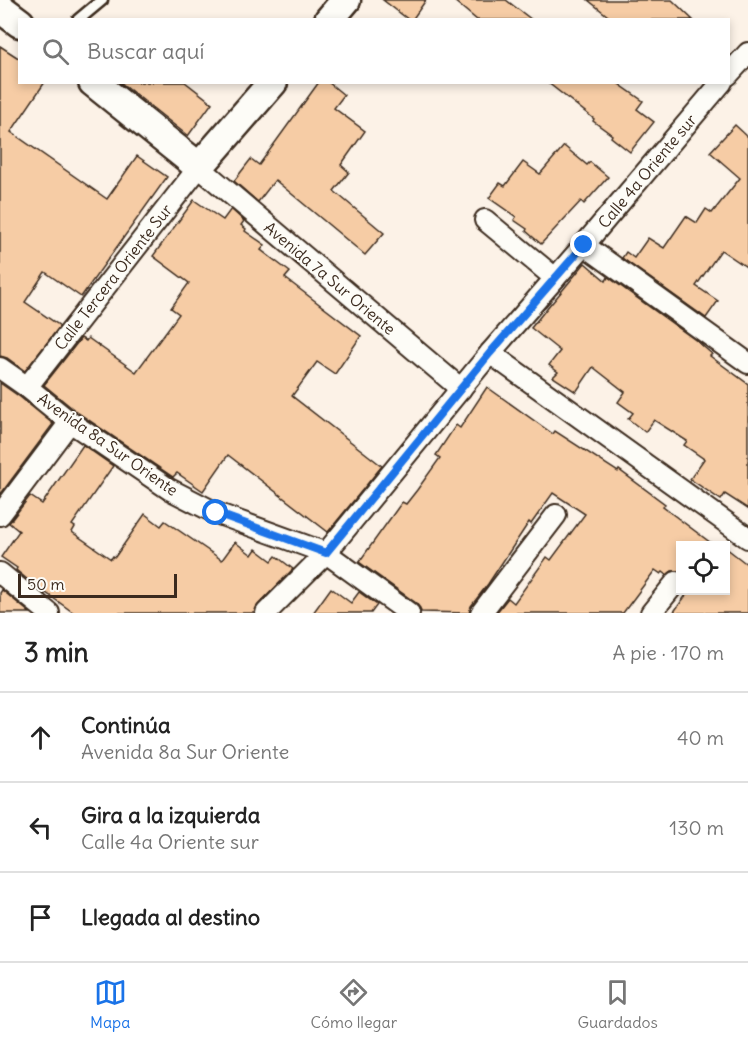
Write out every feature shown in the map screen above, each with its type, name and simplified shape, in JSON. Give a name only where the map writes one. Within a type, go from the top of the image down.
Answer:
[{"type":"main road","points":[[331,18],[346,0]]},
{"type":"main road","points":[[0,8],[18,22]]},
{"type":"main road","points":[[95,84],[199,168],[271,84]]},
{"type":"street","points":[[730,74],[748,53]]},
{"type":"street","name":"Calle 4a Oriente sur","points":[[266,613],[326,553],[490,353],[720,84]]},
{"type":"street","name":"Calle Tercera Oriente Sur","points":[[27,387],[199,168]]},
{"type":"street","name":"Avenida 7a Sur Oriente","points":[[199,168],[461,388]]},
{"type":"street","points":[[485,220],[555,278]]},
{"type":"street","points":[[584,245],[748,363]]},
{"type":"street","points":[[490,353],[748,538]]},
{"type":"street","name":"Avenida 8a Sur Oriente","points":[[0,368],[70,422],[169,489],[216,513],[326,553],[408,613]]},
{"type":"street","points":[[0,515],[70,422]]},
{"type":"street","points":[[481,613],[556,515]]},
{"type":"street","points":[[0,573],[49,613]]},
{"type":"street","points":[[651,613],[676,582]]},
{"type":"lane","points":[[80,18],[102,0]]},
{"type":"building","points":[[383,0],[426,0],[413,18],[406,18]]},
{"type":"building","points":[[453,0],[506,0],[529,18],[475,18]]},
{"type":"building","points":[[588,0],[672,0],[691,18],[610,18]]},
{"type":"building","points":[[0,46],[18,58],[18,84],[44,84],[11,132],[107,199],[137,156],[167,177],[81,297],[45,272],[25,302],[60,326],[25,371],[7,358],[0,356]]},
{"type":"building","points":[[123,84],[188,84],[212,103],[188,136]]},
{"type":"building","points":[[318,84],[330,84],[344,95],[334,108],[365,131],[341,165],[349,172],[334,191],[384,233],[365,255],[275,180],[258,202],[234,181],[251,159],[259,165]]},
{"type":"building","points":[[550,84],[619,84],[643,101],[637,109],[654,122],[630,152],[593,121],[594,119]]},
{"type":"building","points":[[735,125],[748,137],[748,268],[721,250],[696,286],[718,301],[706,318],[622,258],[626,252],[634,258],[648,238],[664,248],[686,216],[697,223],[706,209],[712,213],[740,178],[710,152]]},
{"type":"building","points":[[564,146],[587,165],[590,162],[608,177],[584,204],[581,201],[541,244],[526,231],[527,229],[514,220],[516,217],[489,198],[500,183],[505,186],[523,162],[540,174]]},
{"type":"building","points":[[194,200],[223,220],[231,209],[244,221],[241,225],[246,229],[245,231],[265,245],[261,250],[290,272],[285,278],[361,336],[335,374],[317,362],[292,396],[382,466],[328,532],[228,455],[203,491],[177,473],[173,477],[77,412],[44,385],[81,338],[86,341],[88,338],[136,372],[179,314],[171,308],[189,283],[153,256]]},
{"type":"building","points":[[585,263],[606,281],[608,277],[698,342],[712,354],[710,356],[748,384],[748,509],[725,494],[721,500],[690,479],[704,459],[684,445],[687,441],[654,420],[645,432],[628,419],[633,413],[618,402],[625,392],[593,367],[576,392],[553,377],[558,372],[549,365],[560,351],[531,328]]},
{"type":"building","points":[[0,383],[53,424],[0,495]]},
{"type":"building","points":[[487,387],[553,434],[555,431],[618,472],[619,470],[665,504],[663,507],[708,541],[676,541],[676,571],[667,575],[655,570],[623,613],[496,613],[508,598],[514,603],[547,557],[551,560],[585,514],[553,493],[531,524],[529,522],[471,606],[469,613],[421,612],[416,603],[359,562],[402,502],[406,504],[440,458],[436,455],[456,425],[460,428]]},
{"type":"building","points":[[83,445],[113,466],[72,525],[75,527],[72,532],[111,559],[115,557],[145,514],[161,526],[165,521],[222,560],[235,542],[252,555],[256,549],[272,561],[276,556],[293,569],[258,605],[254,613],[74,613],[45,594],[16,570],[17,568],[1,557],[19,531],[9,523],[30,496],[42,504]]},
{"type":"building","points":[[730,551],[748,565],[748,613],[673,613],[686,595],[730,595]]},
{"type":"building","points":[[331,588],[351,603],[359,592],[377,605],[371,613],[313,613]]},
{"type":"building","points":[[2,590],[30,613],[0,613]]},
{"type":"route","points":[[216,513],[326,553],[490,353],[584,245]]}]
